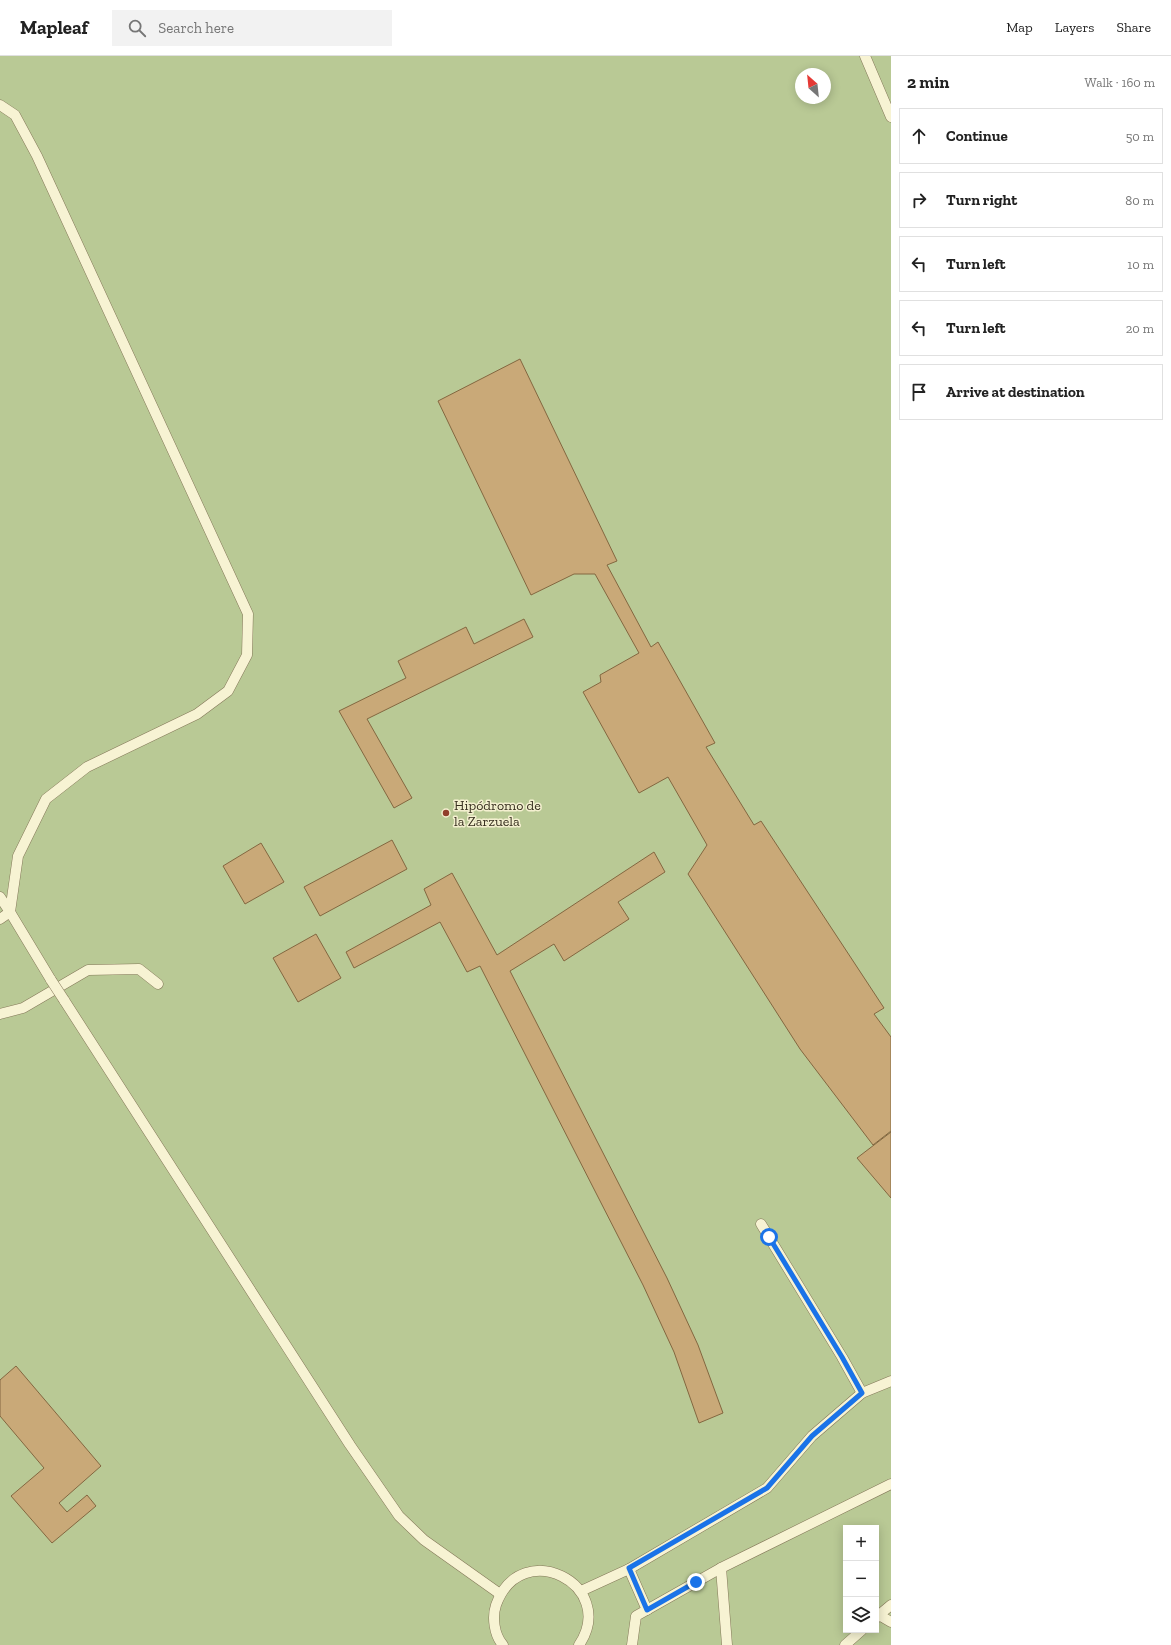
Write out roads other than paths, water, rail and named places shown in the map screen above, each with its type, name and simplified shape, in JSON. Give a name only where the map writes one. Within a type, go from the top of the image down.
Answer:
[{"type":"lane","points":[[865,56],[891,117]]},
{"type":"lane","points":[[0,105],[15,115],[37,156],[248,614],[247,655],[228,691],[197,714],[87,767],[46,799],[18,856],[10,912],[0,919]]},
{"type":"lane","points":[[0,897],[51,980],[350,1445],[399,1516],[424,1540],[500,1594]]},
{"type":"lane","points":[[0,1014],[23,1008],[88,970],[139,969],[158,984]]},
{"type":"lane","points":[[761,1224],[842,1357],[862,1393]]},
{"type":"lane","points":[[581,1591],[629,1568],[767,1488],[812,1436],[862,1393],[890,1383]]},
{"type":"lane","points":[[632,1645],[636,1616],[721,1568],[891,1484]]},
{"type":"lane","points":[[629,1568],[647,1610]]},
{"type":"lane","points":[[721,1568],[727,1645]]},
{"type":"lane","points":[[503,1645],[494,1627],[494,1610],[500,1594],[510,1582],[524,1574],[540,1570],[555,1572],[570,1580],[581,1591],[587,1606],[588,1622],[584,1637],[579,1645]]},
{"type":"lane","points":[[879,1615],[891,1605]]},
{"type":"lane","points":[[879,1616],[891,1622]]},
{"type":"lane","points":[[845,1645],[859,1633]]},
{"type":"place","name":"Hipódromo de la Zarzuela","points":[[446,813]]}]
